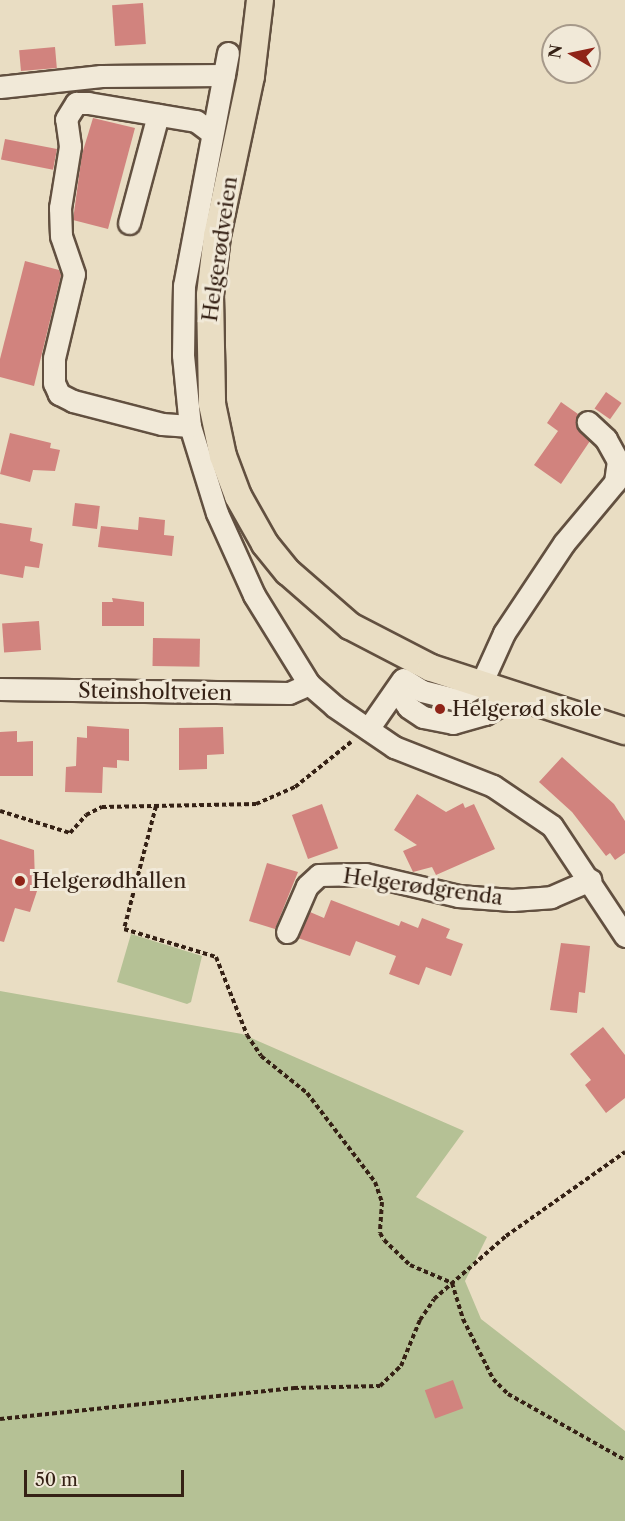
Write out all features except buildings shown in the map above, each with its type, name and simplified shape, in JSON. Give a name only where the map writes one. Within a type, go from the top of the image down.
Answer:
[{"type":"main road","name":"Helgerødveien","points":[[260,0],[251,76],[217,236],[210,295],[210,384],[216,430],[238,496],[265,544],[288,573],[350,626],[404,677],[481,684],[625,731]]},
{"type":"street","points":[[228,53],[184,285],[183,355],[189,426],[206,487],[254,594],[309,684],[394,747],[493,786],[552,826],[590,880],[625,936]]},
{"type":"street","points":[[0,87],[101,76],[224,75]]},
{"type":"street","points":[[189,426],[162,424],[72,401],[59,394],[54,383],[54,358],[74,274],[62,236],[60,208],[69,147],[66,119],[76,103],[196,121],[212,133]]},
{"type":"street","points":[[129,223],[158,115]]},
{"type":"street","points":[[481,684],[504,633],[564,543],[615,482],[618,461],[606,439],[588,422]]},
{"type":"street","points":[[404,677],[408,706],[423,717],[453,723],[485,714],[517,695]]},
{"type":"street","points":[[368,729],[404,677]]},
{"type":"street","name":"Steinsholtveien","points":[[0,689],[290,693],[309,684]]},
{"type":"street","name":"Helgerødgrenda","points":[[287,932],[307,886],[319,875],[365,874],[458,896],[512,900],[551,897],[590,880]]},
{"type":"path","points":[[0,811],[70,833],[86,815],[102,807],[256,804],[277,798],[368,729]]},
{"type":"path","points":[[156,806],[124,929],[216,957],[247,1035],[261,1056],[307,1093],[375,1182],[382,1202],[380,1233],[384,1240],[410,1265],[452,1283],[463,1319],[494,1379],[508,1394],[625,1460]]},
{"type":"path","points":[[0,1419],[294,1388],[381,1386],[401,1366],[428,1307],[452,1283],[506,1236],[625,1152]]},
{"type":"green space","points":[[131,934],[202,956],[191,1002],[187,1004],[117,982]]},
{"type":"green space","points":[[0,991],[242,1034],[464,1131],[416,1197],[487,1237],[465,1281],[481,1319],[625,1431],[625,1521],[0,1521]]},
{"type":"place","name":"Helgerød skole","points":[[440,709]]},
{"type":"place","name":"Helgerødhallen","points":[[20,881]]}]
